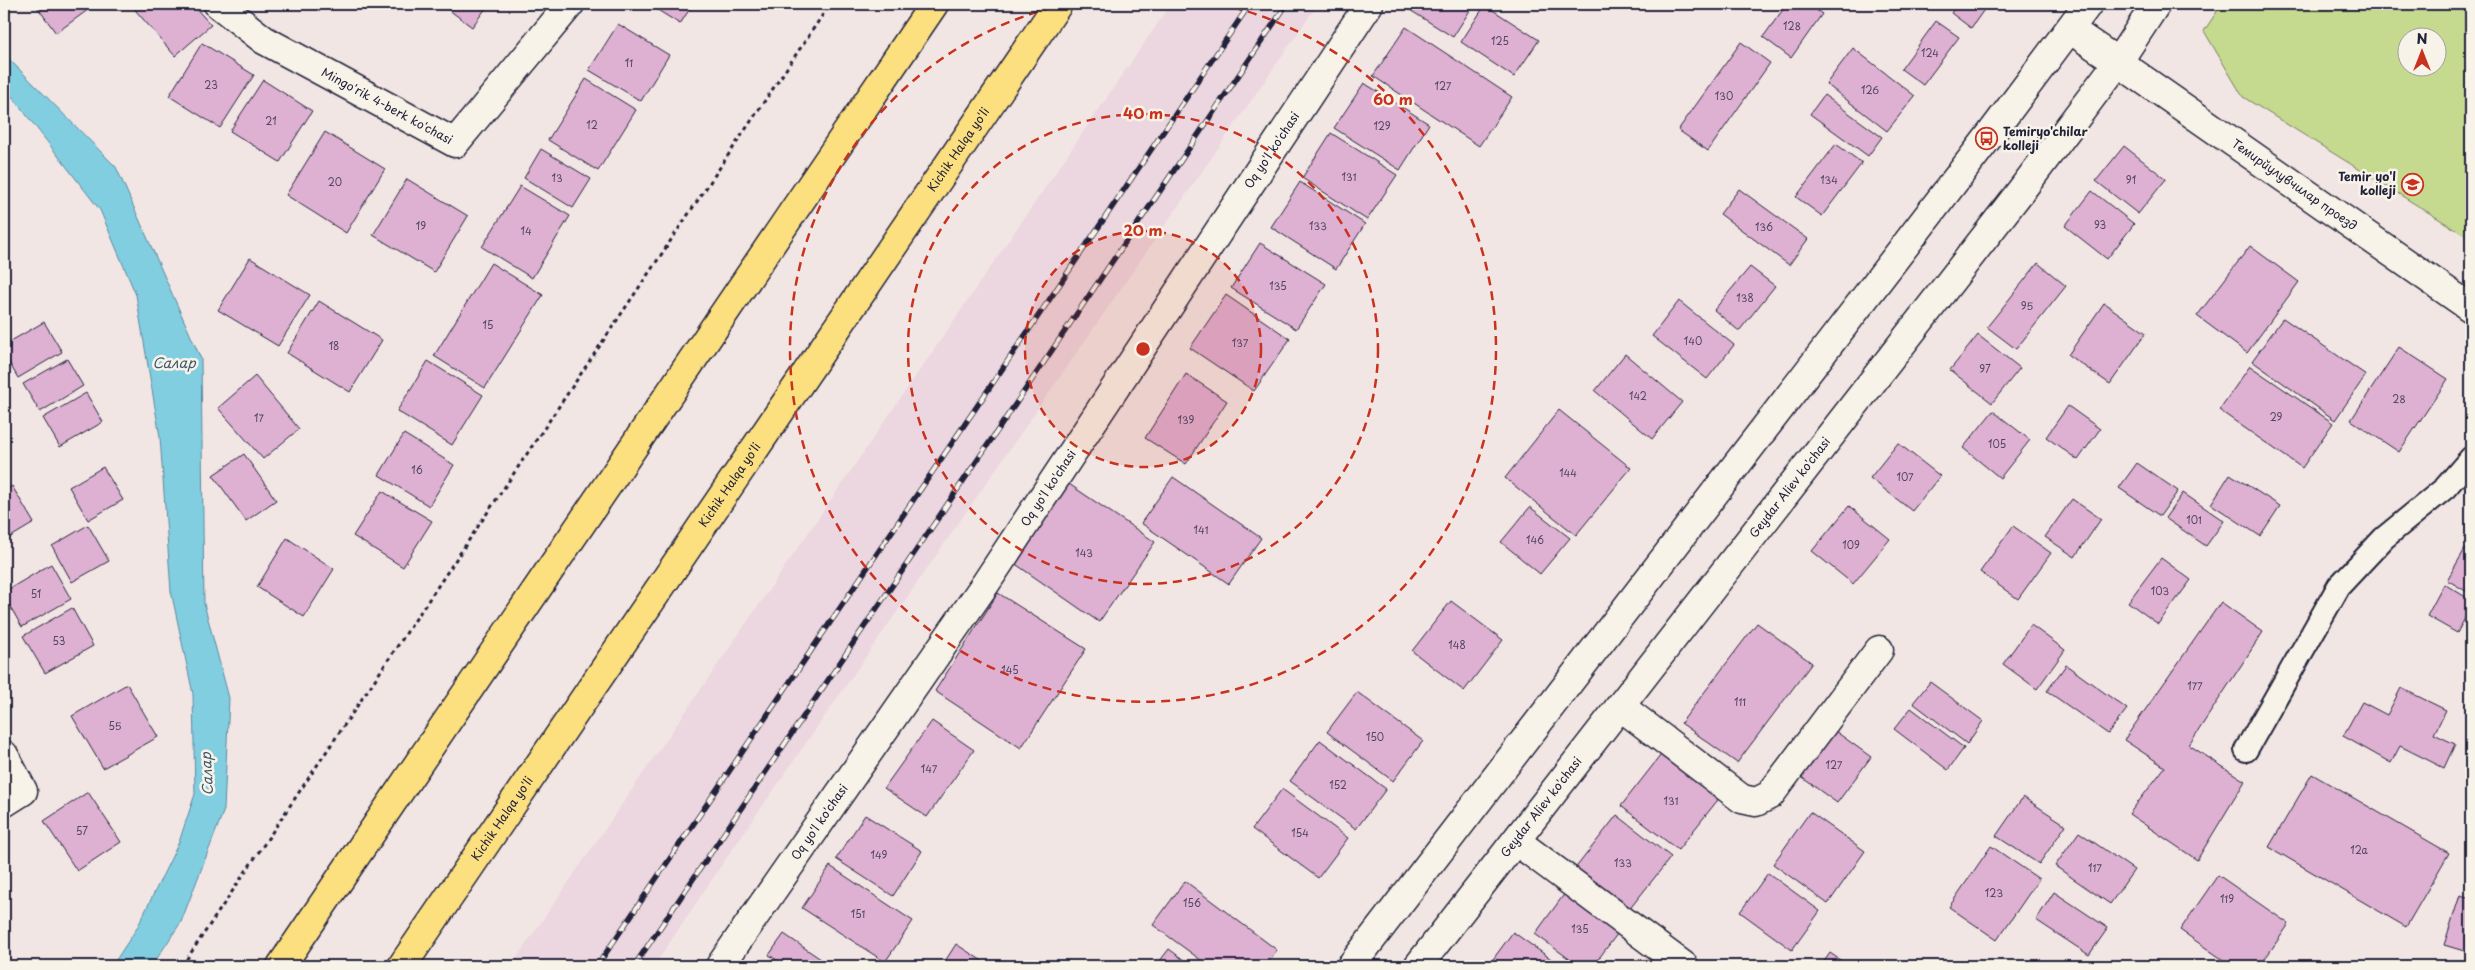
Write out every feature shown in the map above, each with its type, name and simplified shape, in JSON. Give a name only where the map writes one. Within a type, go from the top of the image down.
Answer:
[{"type":"highway","points":[[281,966],[934,4]]},
{"type":"highway","name":"Kichik Halqa yo'li","points":[[402,966],[1058,4]]},
{"type":"street","name":"Mingo'rik 4-berk ko'chasi","points":[[218,4],[264,40],[455,142],[570,4]]},
{"type":"street","name":"Oq yo'l ko'chasi","points":[[720,966],[986,583],[1369,4]]},
{"type":"street","points":[[1351,966],[2071,30],[2088,4]]},
{"type":"street","name":"Geydar Aliev ko'chasi","points":[[1418,966],[2020,192],[2118,62],[2156,4]]},
{"type":"street","name":"Темирйулувчилар проезд","points":[[2071,30],[2471,308]]},
{"type":"street","points":[[1620,706],[1742,799],[1756,802],[1770,795],[1878,650]]},
{"type":"street","points":[[4,755],[23,791],[4,803]]},
{"type":"street","points":[[1516,841],[1684,966]]},
{"type":"lane","points":[[2246,750],[2339,586],[2384,538],[2445,488],[2471,458]]},
{"type":"path","points":[[182,966],[830,4]]},
{"type":"shaded area","points":[[1171,4],[1318,4],[712,879],[654,966],[511,966]]},
{"type":"green space","name":"Temir yo'l kolleji","points":[[2222,4],[2471,4],[2471,239],[2243,97],[2204,31]]},
{"type":"water","name":"Салар","points":[[4,54],[116,167],[201,359],[204,604],[229,698],[224,810],[181,922],[152,966],[112,966],[137,928],[179,842],[195,794],[193,694],[171,591],[160,437],[136,295],[100,210],[4,86]]},
{"type":"building","points":[[35,4],[96,4],[56,33]]},
{"type":"building","points":[[130,4],[192,4],[211,25],[175,56]]},
{"type":"building","points":[[441,4],[489,4],[472,27]]},
{"type":"building","points":[[648,4],[693,4],[680,24]]},
{"type":"building","points":[[1408,4],[1474,4],[1453,37],[1405,7]]},
{"type":"building","points":[[1787,4],[1808,4],[1822,14],[1791,58],[1763,37]]},
{"type":"building","points":[[1958,4],[1988,4],[1971,28],[1951,13]]},
{"type":"building","points":[[1485,5],[1539,40],[1514,77],[1461,42]]},
{"type":"building","points":[[1936,21],[1959,37],[1923,85],[1901,69]]},
{"type":"building","points":[[618,24],[669,55],[641,101],[589,70]]},
{"type":"building","points":[[1406,27],[1512,97],[1479,146],[1373,76]]},
{"type":"building","points":[[1741,42],[1770,63],[1708,151],[1678,130]]},
{"type":"building","points":[[202,43],[254,75],[220,128],[169,96]]},
{"type":"building","points":[[1853,48],[1915,96],[1887,131],[1826,84]]},
{"type":"building","points":[[586,79],[636,110],[598,171],[548,140]]},
{"type":"building","points":[[263,80],[312,111],[280,162],[230,131]]},
{"type":"building","points":[[1364,83],[1429,124],[1400,170],[1334,128]]},
{"type":"building","points":[[1824,95],[1882,137],[1868,156],[1810,114]]},
{"type":"building","points":[[325,132],[385,169],[346,233],[286,195]]},
{"type":"building","points":[[1331,133],[1397,175],[1367,220],[1302,178]]},
{"type":"building","points":[[1836,144],[1862,163],[1822,216],[1796,197]]},
{"type":"building","points":[[2124,146],[2166,179],[2138,214],[2096,181]]},
{"type":"building","points":[[541,149],[591,179],[573,208],[524,178]]},
{"type":"building","points":[[407,179],[468,216],[434,272],[373,235]]},
{"type":"building","points":[[1300,182],[1365,224],[1336,269],[1271,227]]},
{"type":"building","points":[[520,186],[570,216],[532,278],[482,247]]},
{"type":"building","points":[[1739,189],[1808,239],[1789,265],[1720,214]]},
{"type":"building","points":[[2092,191],[2134,224],[2107,259],[2065,226]]},
{"type":"building","points":[[1260,243],[1326,284],[1296,329],[1231,288]]},
{"type":"building","points":[[2250,246],[2299,282],[2247,353],[2197,316]]},
{"type":"building","points":[[250,258],[310,295],[278,346],[218,310]]},
{"type":"building","points":[[491,263],[543,295],[485,388],[434,356]]},
{"type":"building","points":[[2038,263],[2066,286],[2016,349],[1987,327]]},
{"type":"building","points":[[1750,267],[1775,286],[1739,331],[1714,310]]},
{"type":"building","points":[[1226,295],[1290,339],[1254,391],[1190,348]]},
{"type":"building","points":[[319,301],[382,340],[350,392],[287,353]]},
{"type":"building","points":[[1679,301],[1734,345],[1707,379],[1652,336]]},
{"type":"building","points":[[2104,303],[2146,333],[2110,384],[2068,355]]},
{"type":"building","points":[[2283,318],[2366,375],[2335,420],[2252,361]]},
{"type":"building","points":[[44,322],[62,352],[18,378],[4,354],[4,345]]},
{"type":"building","points":[[1978,335],[2020,368],[1992,403],[1950,370]]},
{"type":"building","points":[[2399,347],[2448,379],[2399,452],[2351,420]]},
{"type":"building","points":[[1625,354],[1682,402],[1652,439],[1595,391]]},
{"type":"building","points":[[67,359],[83,386],[40,412],[23,384]]},
{"type":"building","points":[[428,361],[483,395],[452,445],[397,411]]},
{"type":"building","points":[[2250,366],[2333,423],[2302,468],[2219,410]]},
{"type":"building","points":[[1186,374],[1227,401],[1186,464],[1145,438]]},
{"type":"building","points":[[255,376],[299,429],[263,459],[218,408]]},
{"type":"building","points":[[86,393],[103,422],[60,447],[43,418]]},
{"type":"building","points":[[2068,406],[2100,429],[2078,460],[2046,437]]},
{"type":"building","points":[[1559,410],[1631,468],[1576,535],[1505,478]]},
{"type":"building","points":[[1993,411],[2030,440],[2000,478],[1963,448]]},
{"type":"building","points":[[404,434],[454,465],[429,506],[379,475]]},
{"type":"building","points":[[1898,443],[1940,476],[1912,511],[1870,478]]},
{"type":"building","points":[[244,454],[276,500],[246,521],[213,475]]},
{"type":"building","points":[[2137,463],[2178,491],[2160,516],[2119,488]]},
{"type":"building","points":[[103,467],[123,500],[88,520],[69,487]]},
{"type":"building","points":[[2230,474],[2280,506],[2260,536],[2211,504]]},
{"type":"building","points":[[1173,477],[1261,538],[1229,584],[1141,523]]},
{"type":"building","points":[[1069,484],[1155,542],[1099,622],[1014,563]]},
{"type":"building","points":[[12,486],[34,523],[4,541],[4,491]]},
{"type":"building","points":[[382,491],[432,521],[403,567],[353,536]]},
{"type":"building","points":[[2183,493],[2224,521],[2206,546],[2165,518]]},
{"type":"building","points":[[2072,499],[2101,519],[2075,557],[2045,537]]},
{"type":"building","points":[[1849,506],[1890,539],[1853,584],[1812,551]]},
{"type":"building","points":[[1530,507],[1570,538],[1540,574],[1501,542]]},
{"type":"building","points":[[88,525],[109,561],[72,582],[52,546]]},
{"type":"building","points":[[2013,526],[2051,553],[2018,599],[1980,572]]},
{"type":"building","points":[[287,538],[334,569],[304,617],[257,587]]},
{"type":"building","points":[[2465,549],[2471,553],[2471,594],[2447,580]]},
{"type":"building","points":[[2161,558],[2191,580],[2158,624],[2128,602]]},
{"type":"building","points":[[51,564],[71,599],[22,627],[4,596],[4,592]]},
{"type":"building","points":[[2444,584],[2471,600],[2471,607],[2457,633],[2427,616]]},
{"type":"building","points":[[998,593],[1086,649],[1021,748],[935,691]]},
{"type":"building","points":[[1451,601],[1503,640],[1464,691],[1412,651]]},
{"type":"building","points":[[2221,602],[2263,632],[2189,745],[2245,781],[2197,860],[2129,814],[2165,767],[2124,740]]},
{"type":"building","points":[[72,608],[93,646],[45,673],[23,636]]},
{"type":"building","points":[[1757,623],[1812,663],[1737,763],[1681,723]]},
{"type":"building","points":[[2031,625],[2065,650],[2037,689],[2003,664]]},
{"type":"building","points":[[2066,665],[2127,709],[2108,734],[2047,691]]},
{"type":"building","points":[[1930,682],[1983,721],[1967,744],[1913,703]]},
{"type":"building","points":[[127,684],[158,737],[103,768],[72,716]]},
{"type":"building","points":[[2401,688],[2446,710],[2434,734],[2455,744],[2444,768],[2400,746],[2391,763],[2343,736],[2362,702],[2387,715]]},
{"type":"building","points":[[1357,692],[1423,741],[1393,781],[1327,732]]},
{"type":"building","points":[[1911,708],[1964,748],[1948,770],[1894,729]]},
{"type":"building","points":[[932,721],[974,750],[927,817],[884,788]]},
{"type":"building","points":[[1831,728],[1871,757],[1837,803],[1797,774]]},
{"type":"building","points":[[1320,740],[1386,789],[1356,829],[1290,781]]},
{"type":"building","points":[[1664,751],[1721,796],[1678,850],[1621,806]]},
{"type":"building","points":[[2312,774],[2449,853],[2406,927],[2269,847]]},
{"type":"building","points":[[1282,789],[1348,838],[1318,878],[1252,829]]},
{"type":"building","points":[[88,792],[121,842],[77,871],[44,821]]},
{"type":"building","points":[[2023,797],[2066,825],[2039,864],[1996,836]]},
{"type":"building","points":[[1810,812],[1865,851],[1828,904],[1773,864]]},
{"type":"building","points":[[865,815],[922,851],[893,896],[836,859]]},
{"type":"building","points":[[1617,815],[1671,857],[1628,911],[1574,870]]},
{"type":"building","points":[[2079,832],[2134,870],[2110,904],[2055,866]]},
{"type":"building","points":[[1991,846],[2039,879],[1997,940],[1949,907]]},
{"type":"building","points":[[830,866],[913,921],[885,962],[802,908]]},
{"type":"building","points":[[1768,873],[1820,911],[1792,950],[1740,912]]},
{"type":"building","points":[[2218,875],[2289,924],[2260,966],[2232,966],[2180,930]]},
{"type":"building","points":[[1185,881],[1277,950],[1265,966],[1209,966],[1153,925]]},
{"type":"building","points":[[1571,885],[1624,925],[1593,966],[1579,966],[1535,934]]},
{"type":"building","points":[[2054,892],[2108,928],[2089,955],[2036,920]]},
{"type":"building","points":[[2460,895],[2471,898],[2471,953],[2444,945]]},
{"type":"building","points":[[1513,932],[1561,966],[1488,966]]},
{"type":"building","points":[[784,934],[831,966],[786,966],[769,955]]},
{"type":"building","points":[[956,944],[990,966],[942,966]]},
{"type":"building","points":[[1169,949],[1192,966],[1156,966]]},
{"type":"building","points":[[1830,953],[1849,966],[1821,966]]},
{"type":"railway","points":[[597,966],[1250,4]]},
{"type":"railway","points":[[634,966],[1287,4]]},
{"type":"place","name":"Temiryo'chilar kolleji","points":[[1987,139]]},
{"type":"place","name":"Temir yo'l kolleji","points":[[2412,184]]}]
